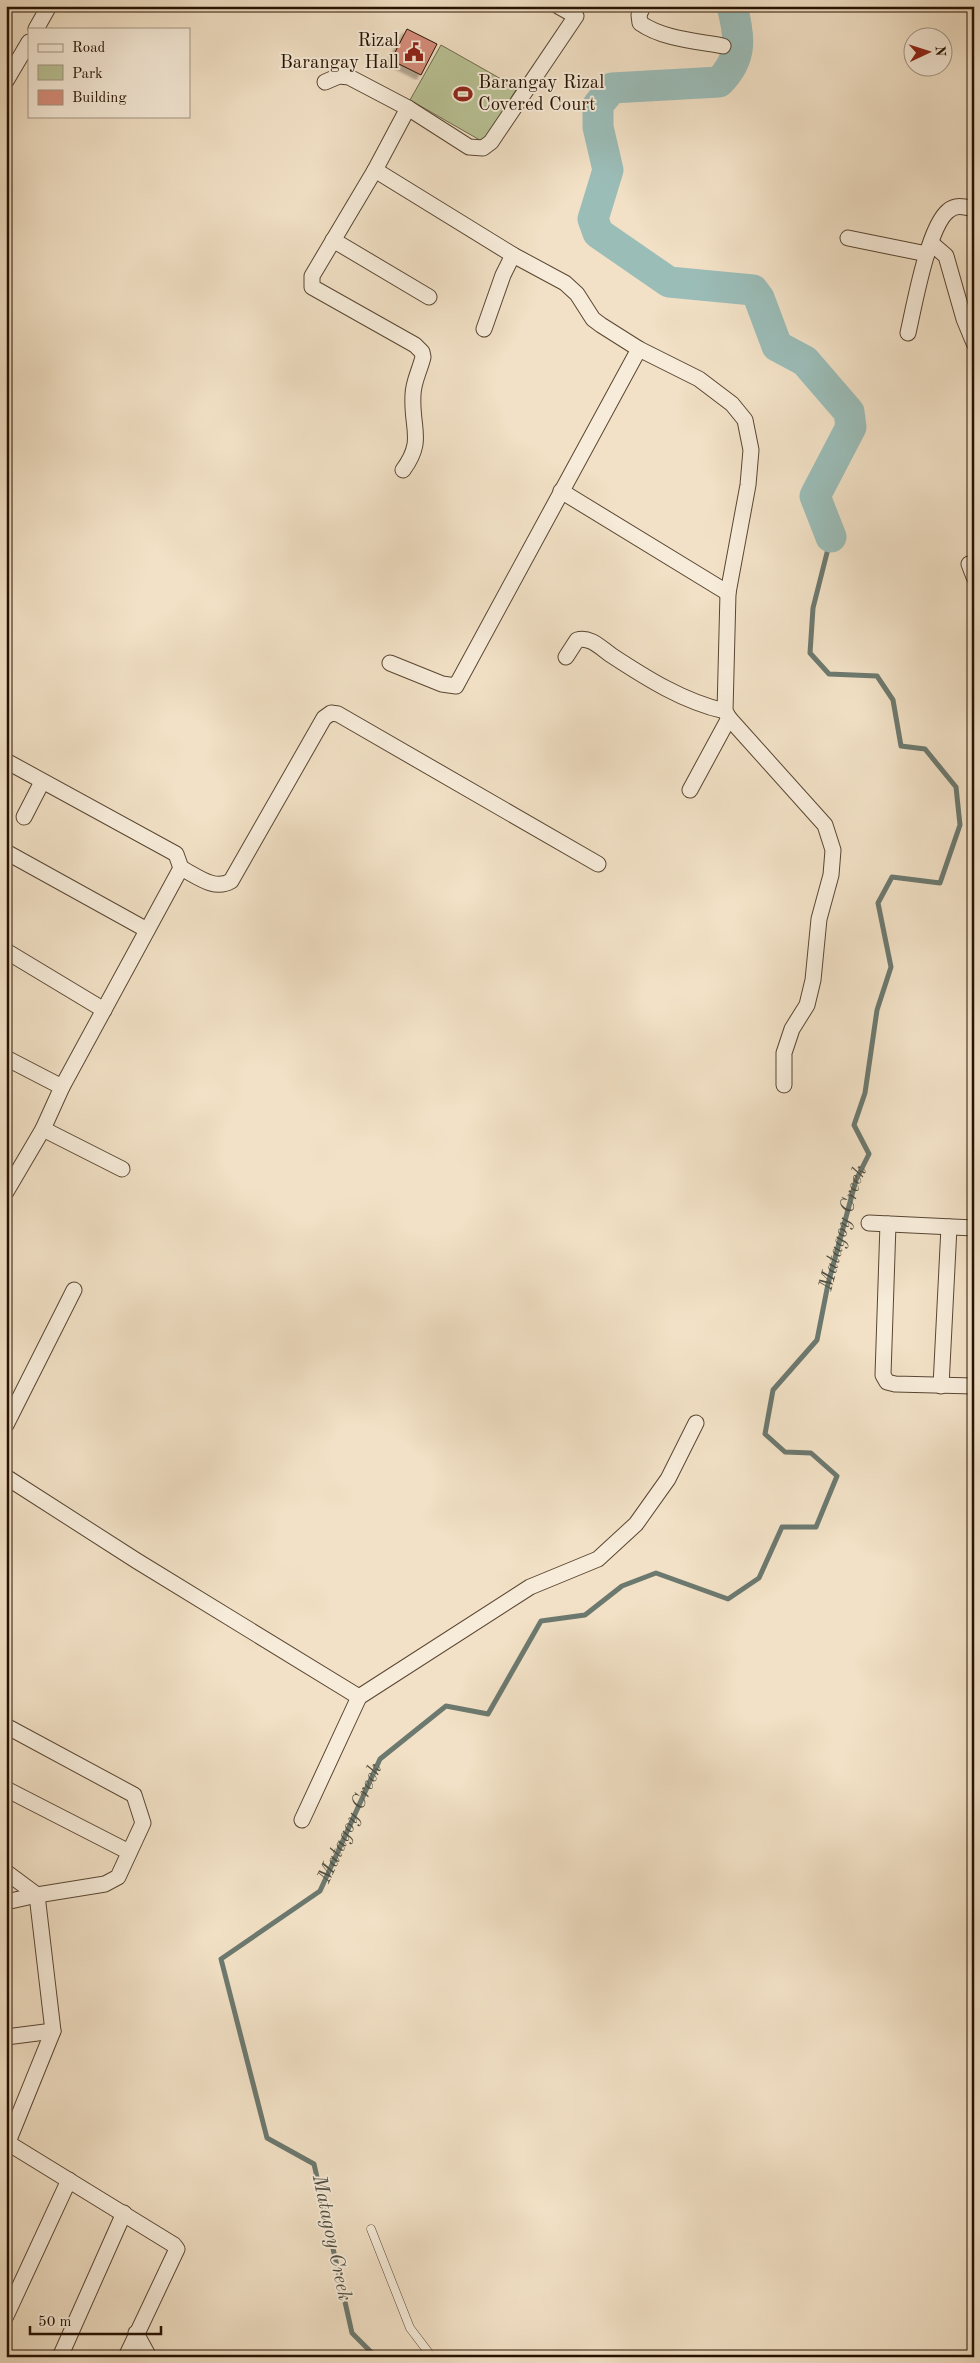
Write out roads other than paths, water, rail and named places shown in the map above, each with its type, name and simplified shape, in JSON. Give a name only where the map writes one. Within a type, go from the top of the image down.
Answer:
[{"type":"street","points":[[37,28],[49,6]]},
{"type":"street","points":[[325,82],[339,76],[349,77],[408,108],[469,147],[483,148],[500,130],[582,11],[558,6]]},
{"type":"street","points":[[643,6],[638,15],[640,23],[647,28],[665,34],[722,46]]},
{"type":"street","points":[[6,81],[28,44]]},
{"type":"street","points":[[403,470],[414,455],[417,444],[413,419],[413,392],[423,357],[422,352],[414,345],[312,287],[312,276],[375,170],[408,108]]},
{"type":"street","points":[[375,170],[513,255],[572,288],[593,318],[638,349],[699,379],[732,404],[745,420],[751,450],[748,485],[728,593],[727,715],[690,790]]},
{"type":"street","points":[[908,333],[929,249],[948,211],[960,206],[974,209]]},
{"type":"street","points":[[848,238],[929,249],[946,256],[964,319],[974,343]]},
{"type":"street","points":[[333,240],[429,297]]},
{"type":"street","points":[[484,329],[503,275],[513,255]]},
{"type":"street","points":[[390,662],[442,684],[456,686],[638,349]]},
{"type":"street","points":[[561,491],[728,593]]},
{"type":"street","points":[[566,658],[577,640],[588,640],[642,676],[703,706],[727,715],[825,825],[833,850],[832,875],[818,919],[813,980],[807,1005],[792,1029],[784,1053],[784,1085]]},
{"type":"street","points":[[6,762],[176,854],[181,868],[215,885],[224,885],[231,881],[324,718],[331,713],[338,714],[598,864]]},
{"type":"street","points":[[24,817],[42,782]]},
{"type":"street","points":[[6,852],[147,930]]},
{"type":"street","points":[[6,1192],[11,1173],[43,1129],[62,1087],[181,868]]},
{"type":"street","points":[[6,951],[104,1010]]},
{"type":"street","points":[[6,1058],[62,1087]]},
{"type":"street","points":[[43,1129],[122,1169]]},
{"type":"street","points":[[869,1223],[974,1228]]},
{"type":"street","points":[[888,1224],[883,1375],[887,1382],[895,1384],[974,1386]]},
{"type":"street","points":[[942,1386],[949,1228]]},
{"type":"street","points":[[6,1425],[74,1290]]},
{"type":"street","points":[[302,1820],[359,1697],[530,1587],[598,1559],[636,1524],[668,1479],[696,1423]]},
{"type":"street","points":[[6,1477],[137,1561],[359,1697]]},
{"type":"street","points":[[6,1726],[134,1795],[143,1822],[118,1877],[105,1884],[6,1902]]},
{"type":"street","points":[[6,1789],[129,1852]]},
{"type":"street","points":[[6,1872],[37,1895],[53,2031],[7,2145],[69,2180],[174,2245],[177,2249],[126,2357]]},
{"type":"street","points":[[6,2037],[53,2031]]},
{"type":"street","points":[[6,2316],[69,2180]]},
{"type":"street","points":[[60,2357],[124,2214]]},
{"type":"street","points":[[136,2333],[149,2357]]},
{"type":"lane","points":[[371,2229],[410,2328],[432,2357]]},
{"type":"waterway","name":"Matagoy Creek","points":[[732,6],[738,37],[736,56],[727,73],[719,82],[612,88],[598,105],[598,127],[608,170],[593,219],[598,233],[669,282],[753,290],[759,298],[777,346],[805,361],[849,412],[851,427],[815,496],[831,537]]},
{"type":"waterway","name":"Matagoy Creek","points":[[376,2357],[352,2333],[314,2164],[267,2138],[221,1959],[320,1891],[380,1759],[446,1706],[488,1714],[541,1621],[585,1615],[622,1586],[656,1573],[728,1599],[759,1578],[782,1527],[816,1527],[837,1476],[811,1453],[785,1452],[765,1434],[773,1390],[817,1340],[828,1284],[856,1180],[869,1154],[854,1125],[865,1093],[877,1010],[891,967],[878,903],[892,877],[940,883],[960,825],[956,787],[925,749],[901,746],[893,700],[877,676],[829,674],[810,653],[813,608],[831,537]]},
{"type":"place","name":"Rizal Barangay Hall","points":[[414,52]]},
{"type":"place","name":"Barangay Rizal Covered Court","points":[[463,94]]}]
